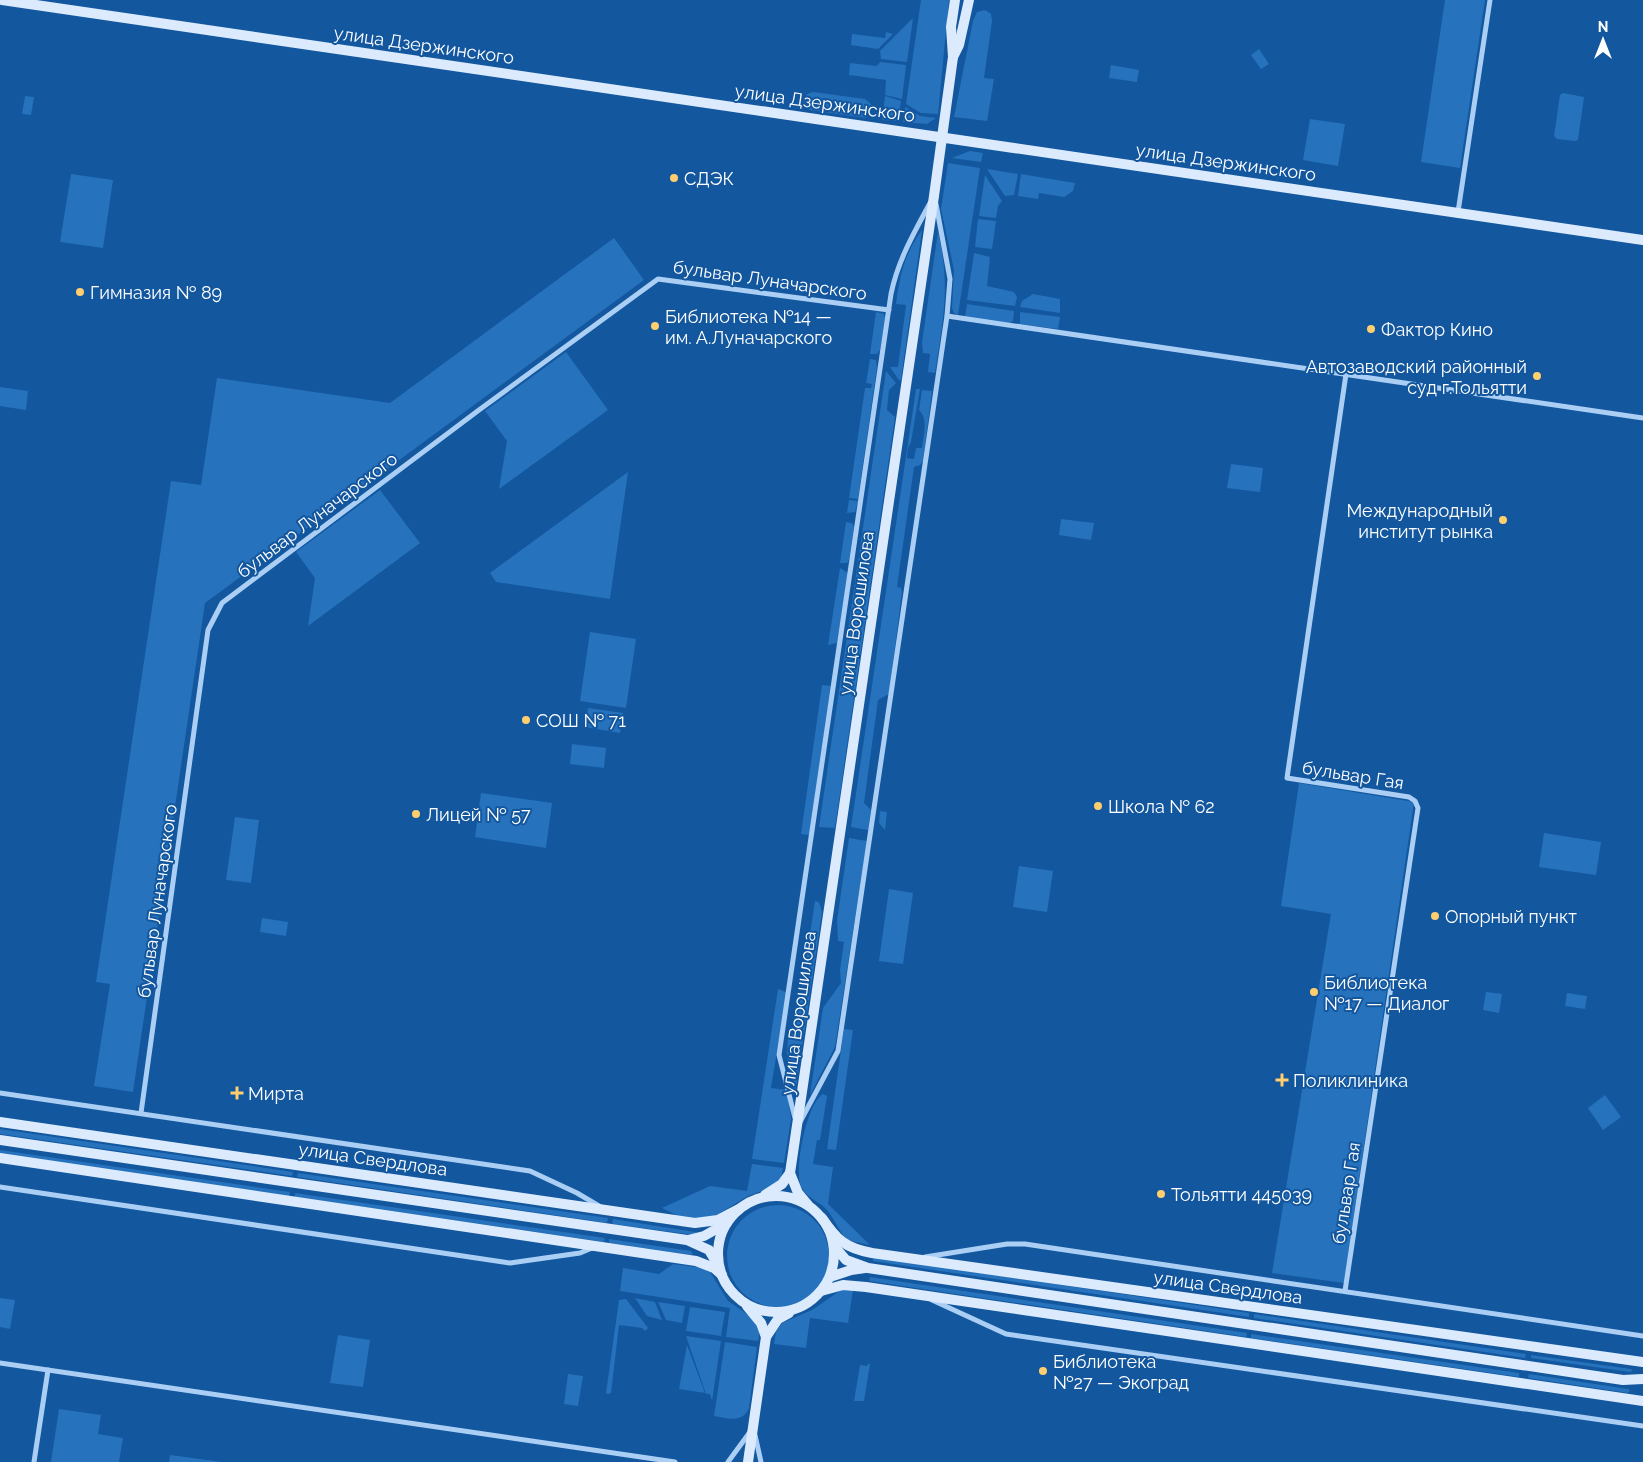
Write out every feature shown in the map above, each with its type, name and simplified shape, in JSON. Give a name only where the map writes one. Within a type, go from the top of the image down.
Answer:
[{"type":"main road","name":"улица Дзержинского","points":[[2,0],[1643,240]]},
{"type":"main road","name":"улица Ворошилова","points":[[790,1173],[934,196],[953,57],[951,27],[955,0]]},
{"type":"main road","name":"улица Ворошилова","points":[[953,57],[960,45],[969,0]]},
{"type":"main road","name":"улица Свердлова","points":[[0,1122],[707,1223],[718,1220],[739,1209]]},
{"type":"main road","name":"улица Свердлова","points":[[0,1140],[687,1240],[709,1250],[721,1271]]},
{"type":"main road","points":[[0,1158],[696,1261],[721,1271]]},
{"type":"main road","points":[[748,1462],[766,1337],[778,1319],[808,1302],[821,1291],[830,1277],[834,1258],[834,1246],[831,1235],[822,1218],[798,1193],[790,1173],[773,1191],[739,1209],[729,1221],[721,1236],[721,1271],[732,1291],[756,1315],[766,1337]]},
{"type":"main road","points":[[758,1199],[776,1196],[788,1197],[808,1205]]},
{"type":"main road","name":"улица Свердлова","points":[[822,1218],[835,1238],[847,1246],[858,1250],[1643,1362]]},
{"type":"main road","name":"улица Свердлова","points":[[687,1240],[713,1233],[729,1221]]},
{"type":"main road","name":"улица Свердлова","points":[[834,1246],[846,1260],[868,1268],[1623,1380],[1643,1387]]},
{"type":"main road","name":"улица Свердлова","points":[[830,1277],[851,1270],[868,1268]]},
{"type":"main road","points":[[821,1291],[843,1285],[920,1294],[1643,1401]]},
{"type":"main road","points":[[742,1301],[755,1308],[770,1312],[796,1308]]},
{"type":"main road","name":"улица Свердлова","points":[[1623,1380],[1643,1379]]},
{"type":"street","points":[[1458,212],[1490,0]]},
{"type":"street","points":[[797,1127],[779,1055],[895,273],[900,259],[934,196]]},
{"type":"street","points":[[797,1127],[838,1052],[947,316],[949,299],[948,265],[934,196]]},
{"type":"street","name":"бульвар Луначарского","points":[[141,1113],[208,630],[222,604],[479,410],[658,279],[889,310]]},
{"type":"street","points":[[947,316],[1643,418]]},
{"type":"street","name":"бульвар Гая","points":[[1345,1291],[1418,808],[1415,800],[1409,797],[1288,778],[1346,374]]},
{"type":"street","points":[[0,1093],[530,1171],[577,1193],[604,1209]]},
{"type":"street","points":[[0,1187],[510,1263],[580,1253],[597,1246]]},
{"type":"street","points":[[914,1259],[1007,1244],[1025,1244],[1643,1336]]},
{"type":"street","points":[[920,1294],[1006,1334],[1643,1426]]},
{"type":"street","points":[[0,1363],[675,1462]]},
{"type":"street","points":[[34,1462],[48,1370]]},
{"type":"street","points":[[728,1462],[753,1427]]},
{"type":"street","points":[[753,1427],[762,1462]]},
{"type":"shaded area","points":[[921,0],[949,0],[938,114],[921,113],[906,104]]},
{"type":"shaded area","points":[[1445,0],[1485,0],[1460,168],[1421,162]]},
{"type":"shaded area","points":[[985,10],[991,14],[992,21],[984,78],[994,79],[987,121],[954,117],[973,21],[977,12]]},
{"type":"shaded area","points":[[913,18],[907,62],[881,59],[880,51]]},
{"type":"shaded area","points":[[886,32],[893,34],[878,49],[851,45],[852,34],[885,38]]},
{"type":"shaded area","points":[[1259,49],[1269,64],[1261,69],[1251,55]]},
{"type":"shaded area","points":[[880,62],[906,65],[902,99],[885,95],[886,80],[849,75],[850,63],[877,66]]},
{"type":"shaded area","points":[[1111,65],[1139,70],[1137,82],[1109,78]]},
{"type":"shaded area","points":[[813,92],[865,99],[871,104],[871,111],[866,118],[810,110],[804,105],[804,101],[807,94]]},
{"type":"shaded area","points":[[1563,93],[1584,97],[1578,140],[1575,141],[1557,139],[1554,136],[1560,95]]},
{"type":"shaded area","points":[[25,96],[34,97],[31,115],[22,114]]},
{"type":"shaded area","points":[[885,96],[901,101],[898,121],[882,120]]},
{"type":"shaded area","points":[[905,107],[920,116],[936,118],[927,124],[903,122]]},
{"type":"shaded area","points":[[1310,119],[1345,124],[1338,166],[1303,160]]},
{"type":"shaded area","points":[[970,151],[983,153],[981,162],[952,158]]},
{"type":"shaded area","points":[[948,163],[980,168],[958,315],[954,313],[952,308],[954,270],[941,209]]},
{"type":"shaded area","points":[[987,169],[1018,174],[1014,195],[1005,196]]},
{"type":"shaded area","points":[[71,174],[113,180],[103,248],[60,242]]},
{"type":"shaded area","points":[[1021,174],[1075,183],[1073,191],[1064,197],[1039,193],[1038,199],[1018,196]]},
{"type":"shaded area","points":[[985,175],[1002,201],[998,206],[996,218],[979,216]]},
{"type":"shaded area","points":[[978,219],[996,221],[992,249],[975,247]]},
{"type":"shaded area","points":[[922,230],[901,380],[899,380],[890,367],[898,367],[906,305],[896,304],[901,274],[907,256]]},
{"type":"shaded area","points":[[938,232],[942,251],[945,286],[943,319],[935,373],[928,372],[930,354],[923,353],[922,342]]},
{"type":"shaded area","points":[[614,238],[644,280],[205,603],[133,1092],[94,1086],[110,984],[96,982],[171,481],[201,485],[217,378],[390,403]]},
{"type":"shaded area","points":[[974,253],[990,257],[987,286],[1014,292],[1017,297],[1015,306],[967,300]]},
{"type":"shaded area","points":[[1033,294],[1060,299],[1060,313],[1020,307],[1022,301]]},
{"type":"shaded area","points":[[967,304],[1014,311],[1013,321],[1009,323],[965,317]]},
{"type":"shaded area","points":[[876,312],[884,314],[885,318],[880,350],[877,354],[870,354]]},
{"type":"shaded area","points":[[1020,312],[1060,317],[1058,329],[1020,324]]},
{"type":"shaded area","points":[[566,352],[608,410],[499,489],[507,441],[485,411]]},
{"type":"shaded area","points":[[870,359],[876,360],[877,367],[858,499],[849,498],[865,388],[871,388],[872,384],[866,383]]},
{"type":"shaded area","points":[[886,371],[896,383],[889,390],[887,410],[895,417],[835,828],[819,827]]},
{"type":"shaded area","points":[[0,387],[28,391],[26,410],[0,406]]},
{"type":"shaded area","points":[[916,389],[920,389],[907,458],[914,459],[916,448],[922,448],[924,433],[924,418],[919,410],[922,390],[932,391],[923,461],[920,465],[914,467],[897,587],[901,588],[902,592],[889,694],[878,700],[864,803],[871,810],[868,830],[851,827]]},
{"type":"shaded area","points":[[1231,464],[1263,468],[1260,492],[1227,488]]},
{"type":"shaded area","points":[[628,472],[610,599],[496,582],[490,573]]},
{"type":"shaded area","points":[[380,490],[420,543],[308,626],[315,578],[296,552]]},
{"type":"shaded area","points":[[849,500],[858,501],[855,512],[847,513]]},
{"type":"shaded area","points":[[1061,519],[1094,523],[1091,540],[1059,535]]},
{"type":"shaded area","points":[[846,522],[852,523],[854,527],[849,560],[847,563],[840,563]]},
{"type":"shaded area","points":[[840,568],[848,573],[837,643],[828,645]]},
{"type":"shaded area","points":[[590,632],[636,639],[626,708],[580,701]]},
{"type":"shaded area","points":[[822,685],[831,686],[809,835],[801,834]]},
{"type":"shaded area","points":[[588,708],[623,713],[620,733],[585,727]]},
{"type":"shaded area","points":[[572,744],[606,748],[604,768],[570,764]]},
{"type":"shaded area","points":[[1299,783],[1414,802],[1344,1283],[1272,1273],[1331,914],[1281,906]]},
{"type":"shaded area","points":[[481,793],[552,803],[546,848],[475,837]]},
{"type":"shaded area","points":[[880,811],[887,812],[885,830],[879,823]]},
{"type":"shaded area","points":[[235,817],[259,820],[251,883],[226,880]]},
{"type":"shaded area","points":[[1544,833],[1601,842],[1596,875],[1539,867]]},
{"type":"shaded area","points":[[849,838],[867,841],[835,1047],[810,1095],[823,1008],[841,983],[840,970],[844,942],[838,941],[837,921]]},
{"type":"shaded area","points":[[1019,866],[1053,871],[1047,912],[1013,907]]},
{"type":"shaded area","points":[[889,889],[913,893],[903,964],[879,961]]},
{"type":"shaded area","points":[[815,901],[819,902],[822,912],[795,1094],[787,1057],[788,1036],[795,1032]]},
{"type":"shaded area","points":[[262,918],[288,922],[286,936],[260,932]]},
{"type":"shaded area","points":[[778,989],[786,992],[786,997],[771,1088],[787,1090],[791,1119],[784,1163],[752,1159]]},
{"type":"shaded area","points":[[1486,992],[1502,994],[1499,1013],[1483,1010]]},
{"type":"shaded area","points":[[1567,993],[1587,996],[1585,1009],[1565,1006]]},
{"type":"shaded area","points":[[844,1029],[853,1030],[836,1150],[827,1149]]},
{"type":"shaded area","points":[[823,1094],[827,1096],[820,1140],[817,1140],[813,1164],[833,1167],[828,1204],[870,1245],[847,1240],[828,1212],[806,1194],[802,1188],[799,1168],[803,1139],[811,1111]]},
{"type":"shaded area","points":[[1605,1095],[1621,1117],[1603,1130],[1588,1108]]},
{"type":"shaded area","points":[[0,1129],[293,1172],[292,1176],[0,1134]]},
{"type":"shaded area","points":[[0,1150],[290,1192],[289,1197],[0,1154]]},
{"type":"shaded area","points":[[752,1164],[783,1168],[781,1179],[770,1188],[748,1196],[710,1219],[682,1218],[662,1208],[710,1186],[747,1191]]},
{"type":"shaded area","points":[[298,1173],[608,1218],[607,1223],[297,1177]]},
{"type":"shaded area","points":[[295,1193],[605,1238],[604,1242],[295,1197]]},
{"type":"shaded area","points":[[778,1205],[798,1209],[814,1220],[825,1236],[829,1256],[825,1276],[814,1292],[798,1303],[778,1307],[758,1303],[742,1292],[731,1276],[727,1256],[731,1236],[742,1220],[758,1209]]},
{"type":"shaded area","points":[[613,1219],[697,1233],[694,1235],[612,1224]]},
{"type":"shaded area","points":[[609,1239],[691,1251],[693,1254],[609,1243]]},
{"type":"shaded area","points":[[873,1257],[1249,1313],[1249,1317],[873,1261]]},
{"type":"shaded area","points":[[673,1264],[703,1268],[710,1272],[728,1301],[757,1321],[760,1330],[758,1341],[726,1337],[730,1308],[620,1291],[623,1268],[659,1274]]},
{"type":"shaded area","points":[[870,1277],[1247,1333],[1246,1337],[869,1281]]},
{"type":"shaded area","points":[[841,1290],[853,1290],[848,1323],[810,1318],[806,1348],[774,1344],[776,1332],[782,1323],[812,1310]]},
{"type":"shaded area","points":[[0,1298],[15,1300],[10,1329],[0,1327]]},
{"type":"shaded area","points":[[635,1298],[655,1302],[662,1320],[647,1316]]},
{"type":"shaded area","points":[[626,1299],[648,1328],[645,1331],[642,1328],[619,1325],[611,1393],[608,1394],[606,1393],[619,1300]]},
{"type":"shaded area","points":[[658,1302],[685,1306],[682,1323],[666,1320]]},
{"type":"shaded area","points":[[690,1307],[725,1312],[721,1336],[686,1331]]},
{"type":"shaded area","points":[[1254,1314],[1526,1354],[1525,1358],[1254,1318]]},
{"type":"shaded area","points":[[1251,1334],[1519,1373],[1519,1377],[1251,1338]]},
{"type":"shaded area","points":[[338,1335],[370,1340],[363,1387],[330,1383]]},
{"type":"shaded area","points":[[686,1336],[721,1341],[712,1401],[710,1394],[706,1394]]},
{"type":"shaded area","points":[[725,1342],[757,1347],[749,1408],[742,1416],[734,1419],[714,1416]]},
{"type":"shaded area","points":[[687,1345],[705,1393],[679,1389]]},
{"type":"shaded area","points":[[1531,1355],[1633,1370],[1630,1372],[1531,1358]]},
{"type":"shaded area","points":[[870,1364],[864,1401],[854,1401],[860,1365],[867,1366]]},
{"type":"shaded area","points":[[568,1374],[583,1376],[578,1406],[564,1404]]},
{"type":"shaded area","points":[[1529,1374],[1630,1390],[1628,1393],[1528,1378]]},
{"type":"shaded area","points":[[59,1409],[101,1415],[98,1434],[123,1438],[119,1462],[51,1462]]},
{"type":"shaded area","points":[[170,1455],[222,1462],[169,1462]]},
{"type":"place","name":"СДЭК","points":[[674,178]]},
{"type":"place","name":"Гимназия № 89","points":[[80,292]]},
{"type":"place","name":"Библиотека №14 — им. А.Луначарского","points":[[655,326]]},
{"type":"place","name":"Фактор Кино","points":[[1371,329]]},
{"type":"place","name":"Автозаводский районный суд г.Тольятти","points":[[1537,376]]},
{"type":"place","name":"Международный институт рынка","points":[[1503,520]]},
{"type":"place","name":"СОШ № 71","points":[[526,720]]},
{"type":"place","name":"Школа № 62","points":[[1098,806]]},
{"type":"place","name":"Лицей № 57","points":[[416,814]]},
{"type":"place","name":"Опорный пункт","points":[[1435,916]]},
{"type":"place","name":"Библиотека №17 — Диалог","points":[[1314,992]]},
{"type":"place","name":"Поликлиника","points":[[1282,1080]]},
{"type":"place","name":"Мирта","points":[[237,1093]]},
{"type":"place","name":"Тольятти 445039","points":[[1161,1194]]},
{"type":"place","name":"Библиотека №27 — Экоград","points":[[1043,1371]]}]
